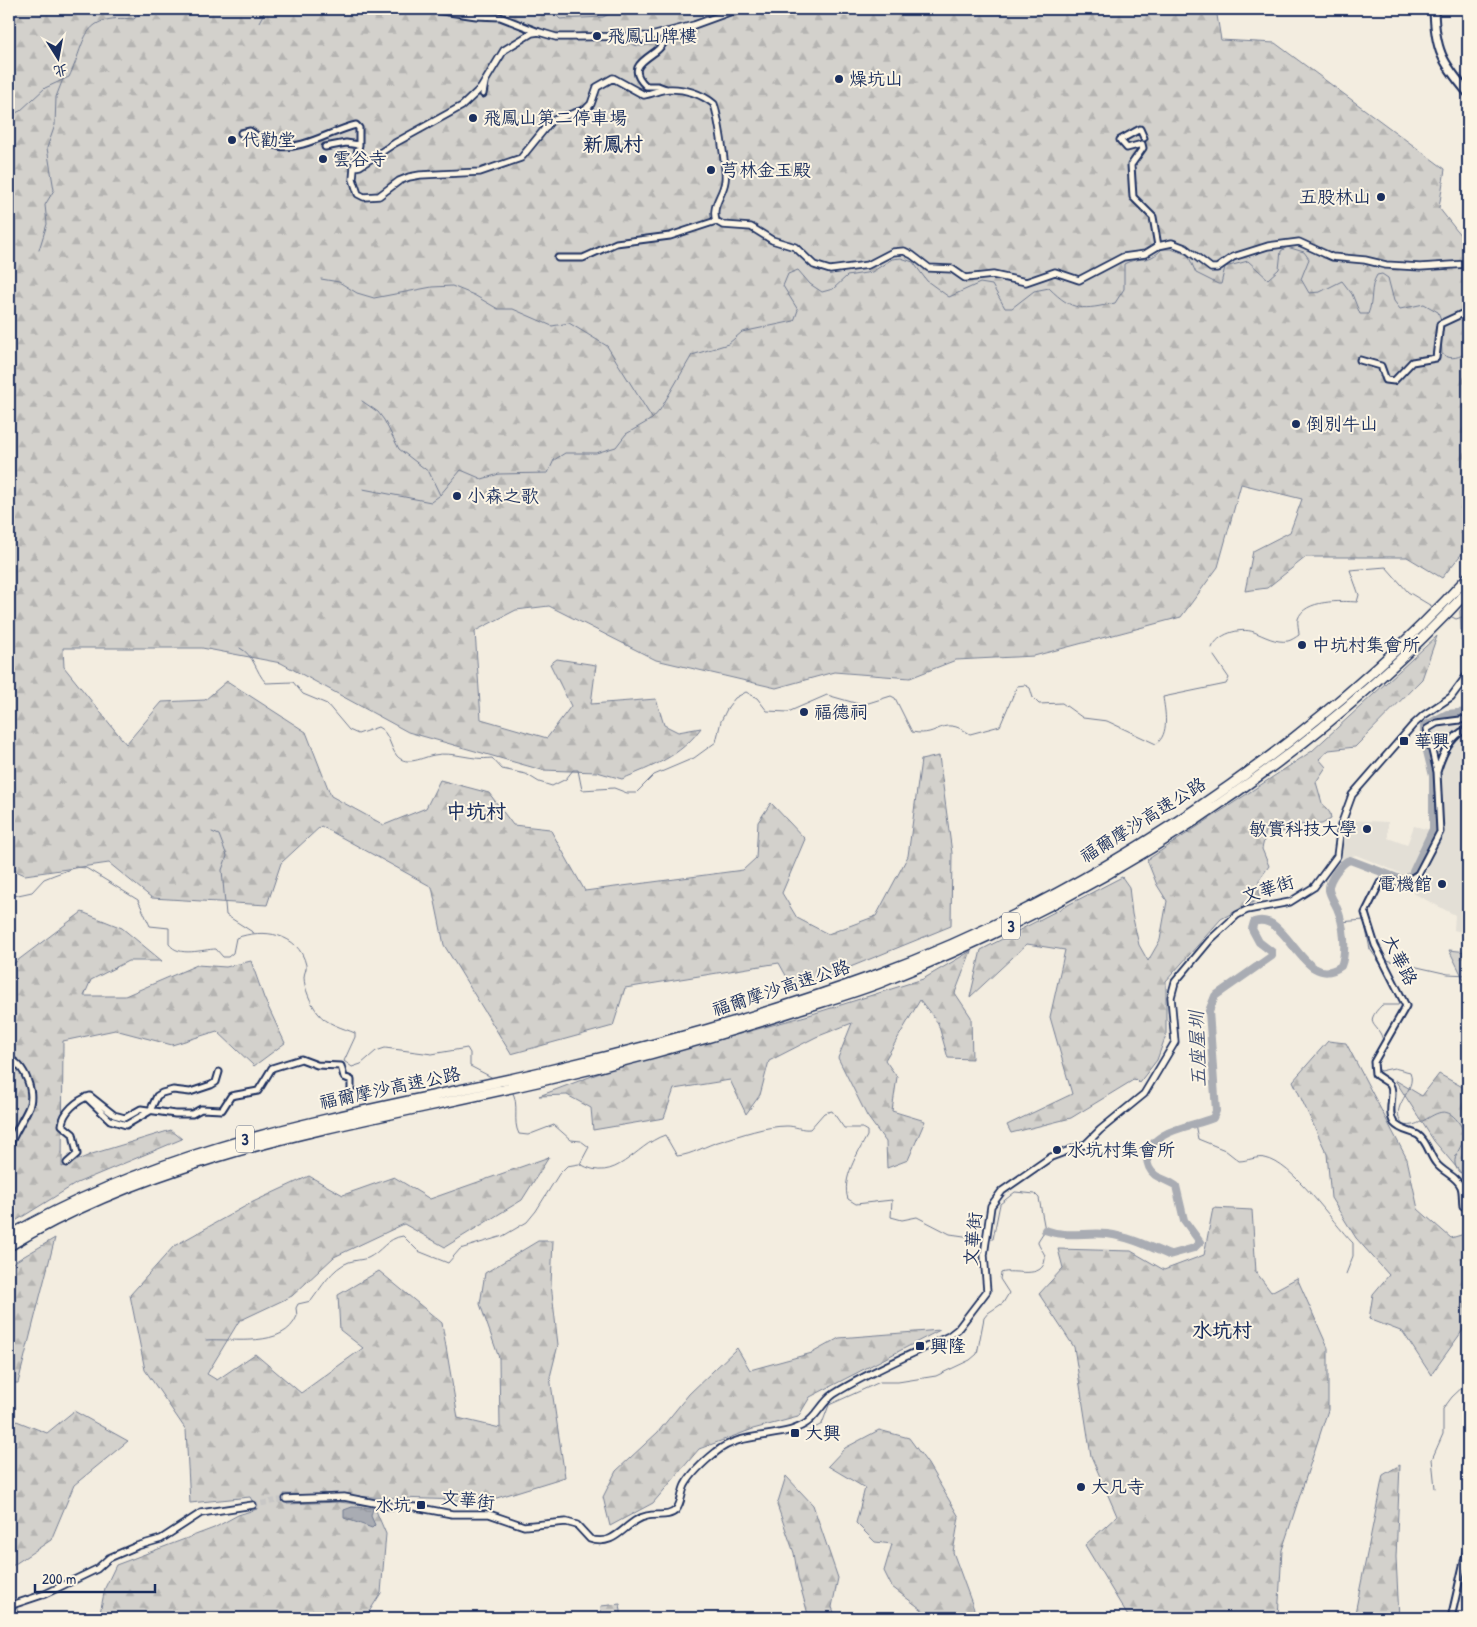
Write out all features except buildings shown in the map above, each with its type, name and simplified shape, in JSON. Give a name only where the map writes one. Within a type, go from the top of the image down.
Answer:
[{"type":"highway","name":"福爾摩沙高速公路","points":[[9,1246],[80,1208],[173,1171],[288,1137],[477,1096],[659,1053],[880,983],[967,947],[1046,909],[1162,842],[1235,794],[1360,696],[1419,642],[1461,594],[1468,577]]},
{"type":"highway","name":"福爾摩沙高速公路","points":[[9,1236],[76,1201],[134,1175],[211,1148],[320,1119],[554,1069],[720,1026],[876,975],[1007,917],[1108,864],[1165,829],[1287,743],[1353,689],[1461,594]]},
{"type":"main road","points":[[1434,9],[1436,43],[1446,65],[1468,93]]},
{"type":"street","points":[[428,9],[476,16],[500,17],[539,32],[572,38],[652,36],[670,33],[738,9]]},
{"type":"street","points":[[354,167],[360,166],[395,143],[462,106],[486,80],[504,50],[522,38],[539,32]]},
{"type":"street","points":[[670,33],[655,52],[641,61],[637,68],[638,75],[646,86],[658,86],[695,93],[714,104],[726,171],[723,191],[714,210],[716,221]]},
{"type":"street","points":[[241,133],[250,132],[271,144],[290,146],[332,135],[356,125],[359,128],[359,145],[353,178],[358,194],[373,197],[379,196],[399,181],[420,175],[485,171],[521,158],[548,123],[586,109],[591,104],[596,87],[613,78],[644,95],[666,89]]},
{"type":"street","points":[[483,94],[486,80]]},
{"type":"street","points":[[1144,138],[1140,129],[1120,140],[1127,148],[1142,144],[1143,148],[1130,165],[1133,197],[1153,217],[1158,246]]},
{"type":"street","points":[[325,147],[346,143],[359,145]]},
{"type":"street","points":[[558,258],[583,258],[616,243],[670,236],[716,221],[723,224],[751,227],[772,240],[795,247],[814,265],[830,270],[868,265],[892,252],[904,251],[928,268],[952,269],[965,278],[993,275],[1026,282],[1055,272],[1079,280],[1124,258],[1145,254],[1158,246],[1172,243],[1185,248],[1211,268],[1217,268],[1233,257],[1268,246],[1299,242],[1332,257],[1365,260],[1386,265],[1468,264]]},
{"type":"street","points":[[1360,360],[1381,366],[1386,380],[1394,381],[1412,362],[1436,358],[1440,324],[1468,311]]},
{"type":"street","name":"文華街","points":[[286,1500],[344,1496],[390,1506],[415,1507],[452,1514],[489,1514],[524,1526],[566,1522],[578,1526],[590,1538],[610,1539],[643,1517],[667,1515],[675,1511],[680,1505],[686,1483],[715,1452],[737,1440],[806,1424],[824,1402],[835,1394],[866,1376],[949,1336],[986,1295],[984,1262],[991,1206],[1002,1191],[1054,1155],[1086,1144],[1144,1094],[1176,1042],[1171,997],[1173,985],[1178,976],[1237,915],[1246,910],[1290,902],[1314,887],[1337,856],[1341,824],[1352,795],[1413,725],[1424,715],[1451,697],[1468,674]]},
{"type":"street","name":"大華路","points":[[1468,719],[1437,723],[1427,729],[1437,772],[1440,832],[1418,874],[1404,883],[1385,880],[1380,883],[1366,908],[1375,945],[1405,999],[1406,1006],[1374,1062],[1374,1074],[1390,1085],[1392,1091],[1390,1106],[1393,1121],[1400,1128],[1418,1135],[1425,1142],[1433,1154],[1434,1162],[1458,1182],[1461,1187],[1463,1206],[1468,1209]]},
{"type":"street","name":"大華路","points":[[1437,772],[1441,757],[1449,745],[1456,736],[1468,729]]},
{"type":"street","points":[[9,1059],[19,1065],[23,1072],[30,1098],[29,1108],[9,1147]]},
{"type":"street","points":[[150,1111],[192,1114],[201,1109],[222,1110],[230,1096],[258,1091],[272,1068],[301,1059],[317,1066],[341,1066],[344,1076],[351,1080],[351,1089]]},
{"type":"street","points":[[67,1163],[77,1151],[73,1134],[62,1125],[63,1119],[67,1112],[86,1097],[110,1120],[120,1124],[131,1124],[150,1111],[157,1096],[162,1093],[173,1090],[190,1092],[211,1085],[216,1082],[219,1072]]},
{"type":"street","points":[[9,1606],[39,1596],[97,1569],[109,1558],[137,1546],[161,1539],[201,1513],[253,1505]]},
{"type":"street","points":[[1451,1618],[1468,1544]]},
{"type":"shaded area","name":"敏實科技大學","points":[[1468,724],[1468,934],[1454,930],[1455,915],[1413,893],[1400,873],[1356,855],[1342,859],[1344,832],[1351,820],[1388,822],[1388,838],[1407,845],[1414,826],[1439,832],[1429,726]]},
{"type":"green space","points":[[9,9],[1216,9],[1221,40],[1275,43],[1445,169],[1439,208],[1468,245],[1468,546],[1442,578],[1407,557],[1306,557],[1267,588],[1245,591],[1253,551],[1290,532],[1302,499],[1241,484],[1218,567],[1181,617],[1034,656],[956,660],[910,678],[834,672],[776,688],[656,660],[549,606],[516,610],[475,631],[481,719],[547,738],[571,706],[550,664],[557,659],[596,665],[591,704],[656,699],[664,725],[678,732],[701,728],[684,746],[665,760],[622,779],[597,772],[542,770],[408,732],[281,663],[202,648],[63,648],[64,667],[126,744],[162,702],[205,700],[227,681],[306,732],[331,796],[384,825],[426,808],[440,780],[489,793],[513,825],[550,829],[585,891],[743,870],[756,858],[758,822],[771,803],[805,839],[782,893],[797,918],[828,934],[876,916],[908,856],[921,760],[939,756],[952,853],[951,926],[794,990],[779,963],[625,988],[613,1026],[511,1054],[444,945],[432,887],[321,826],[281,863],[267,905],[152,898],[109,863],[25,875],[9,868]]},
{"type":"green space","points":[[662,37],[642,46],[637,46],[623,38]]},
{"type":"green space","points":[[1468,601],[1468,629],[1461,630],[1460,611]]},
{"type":"green space","points":[[1437,636],[1422,679],[1355,747],[1329,750],[1319,759],[1326,767],[1316,782],[1322,803],[1330,813],[1331,819],[1322,824],[1300,825],[1292,832],[1266,831],[1262,849],[1269,866],[1259,880],[1259,899],[1221,919],[1166,981],[1166,1035],[1157,1060],[1139,1083],[1135,1079],[1071,1118],[1011,1133],[1007,1125],[1072,1094],[1050,1017],[1065,950],[1027,944],[970,997],[981,950],[1122,877],[1129,887],[1132,914],[1139,945],[1148,961],[1160,940],[1167,901],[1157,885],[1147,860],[1312,751]]},
{"type":"green space","points":[[82,912],[122,928],[162,961],[128,961],[91,980],[84,996],[125,996],[197,965],[226,967],[251,961],[264,998],[285,1043],[254,1066],[217,1031],[172,1045],[115,1030],[63,1041],[62,1167],[92,1154],[171,1130],[182,1139],[77,1183],[9,1225],[9,967]]},
{"type":"green space","points":[[1449,950],[1468,952],[1468,988]]},
{"type":"green space","points":[[971,951],[955,993],[971,1017],[972,1059],[948,1058],[938,1023],[920,1000],[885,1060],[897,1077],[892,1111],[925,1121],[908,1160],[887,1168],[886,1142],[867,1116],[838,1058],[852,1023],[816,1037],[769,1061],[760,1095],[746,1114],[730,1080],[674,1089],[664,1118],[593,1130],[591,1108],[567,1095],[539,1096],[608,1070],[809,1015],[923,979]]},
{"type":"green space","points":[[1328,1041],[1346,1043],[1407,1159],[1418,1209],[1451,1238],[1468,1233],[1468,1323],[1431,1375],[1403,1332],[1369,1319],[1373,1294],[1389,1275],[1356,1238],[1331,1198],[1327,1154],[1293,1081]]},
{"type":"green space","points":[[1439,1074],[1468,1090],[1468,1181],[1434,1141],[1395,1080],[1422,1096]]},
{"type":"green space","points":[[549,1157],[522,1200],[445,1247],[404,1224],[334,1257],[292,1296],[239,1321],[207,1374],[217,1380],[255,1354],[301,1393],[363,1348],[340,1330],[338,1295],[379,1271],[442,1323],[458,1418],[500,1428],[499,1358],[480,1304],[485,1273],[538,1241],[553,1241],[551,1284],[558,1345],[550,1377],[565,1477],[487,1501],[284,1494],[287,1504],[339,1502],[374,1506],[386,1534],[381,1593],[365,1618],[99,1618],[105,1588],[116,1565],[214,1528],[238,1515],[257,1509],[250,1497],[190,1503],[186,1430],[145,1370],[130,1295],[174,1246],[253,1202],[309,1176],[343,1195],[394,1177],[430,1199]]},
{"type":"green space","points":[[1213,1208],[1252,1210],[1256,1272],[1271,1292],[1297,1278],[1328,1348],[1328,1410],[1282,1550],[1278,1618],[1129,1618],[1085,1545],[1117,1516],[1091,1456],[1074,1347],[1039,1294],[1063,1268],[1058,1249],[1131,1251],[1164,1270],[1204,1255]]},
{"type":"green space","points":[[55,1238],[18,1383],[9,1383],[9,1265]]},
{"type":"green space","points":[[940,1330],[810,1397],[798,1417],[753,1429],[699,1449],[653,1503],[610,1526],[603,1497],[616,1471],[658,1432],[689,1394],[737,1348],[750,1370],[812,1353],[839,1338]]},
{"type":"green space","points":[[74,1411],[128,1441],[74,1485],[51,1540],[9,1568],[9,1418],[47,1433]]},
{"type":"green space","points":[[879,1430],[909,1438],[928,1464],[959,1517],[953,1552],[975,1612],[975,1618],[929,1618],[925,1612],[892,1587],[884,1571],[892,1544],[875,1542],[856,1523],[865,1488],[828,1466],[845,1448]]},
{"type":"green space","points":[[1400,1465],[1396,1557],[1399,1618],[1354,1618],[1383,1475]]},
{"type":"green space","points":[[786,1476],[813,1505],[838,1578],[832,1607],[836,1618],[809,1618],[798,1578],[794,1553],[777,1505]]},
{"type":"green space","points":[[1468,1572],[1468,1618],[1462,1618]]},
{"type":"green space","points":[[620,1604],[622,1618],[602,1618],[601,1606]]},
{"type":"water","points":[[352,1507],[373,1508],[371,1516],[375,1525],[372,1528],[344,1518],[344,1510]]},
{"type":"waterway","points":[[9,116],[20,111],[45,88],[69,77],[83,42],[94,26],[103,21],[134,19],[145,9]]},
{"type":"waterway","points":[[259,22],[266,9]]},
{"type":"waterway","points":[[550,9],[560,19],[603,17],[619,9]]},
{"type":"waterway","points":[[39,250],[47,224],[45,205],[54,190],[47,148],[55,125],[56,97],[63,79]]},
{"type":"waterway","points":[[362,401],[378,412],[399,449],[429,472],[440,495],[461,470],[482,479],[499,474],[548,473],[554,460],[565,453],[596,453],[616,447],[626,434],[652,419],[660,410],[692,355],[728,344],[742,332],[794,321],[798,310],[783,286],[788,274],[798,270],[810,284],[822,292],[833,289],[847,276],[872,272],[892,259],[901,258],[913,262],[927,281],[949,297],[980,283],[992,285],[1005,308],[1012,308],[1034,291],[1049,288],[1057,296],[1072,305],[1086,308],[1115,303],[1124,289],[1124,264],[1152,257],[1162,249],[1171,249],[1188,255],[1196,273],[1221,284],[1225,267],[1248,261],[1268,279],[1279,269],[1281,251],[1287,247],[1304,252],[1309,259],[1301,279],[1309,293],[1320,292],[1342,281],[1352,294],[1360,314],[1368,314],[1375,280],[1377,275],[1382,274],[1388,278],[1394,301],[1400,309],[1424,304],[1438,312],[1442,322]]},
{"type":"waterway","points":[[321,279],[339,282],[357,293],[374,298],[432,287],[452,286],[474,295],[498,309],[513,309],[552,326],[569,323],[607,346],[652,418]]},
{"type":"waterway","points":[[1441,338],[1442,354],[1455,358],[1468,352]]},
{"type":"waterway","points":[[363,489],[431,502],[439,496]]},
{"type":"waterway","points":[[1212,648],[1224,635],[1242,630],[1254,632],[1279,641],[1292,639],[1299,635],[1298,619],[1302,612],[1308,608],[1324,603],[1357,602],[1359,595],[1350,570],[1386,567],[1408,592],[1433,607]]},
{"type":"waterway","points":[[1450,616],[1456,619],[1468,615]]},
{"type":"waterway","points":[[240,648],[252,659],[266,683],[293,682],[303,694],[327,704],[349,730],[358,734],[378,727],[387,736],[397,756],[405,761],[441,754],[485,759],[492,758],[502,769],[526,774],[539,782],[552,786],[566,779],[573,770],[578,770],[582,790],[614,788],[627,793],[636,793],[654,775],[694,758],[716,742],[721,721],[728,707],[735,698],[746,692],[757,698],[767,711],[788,712],[827,695],[862,705],[891,696],[895,698],[912,732],[929,732],[946,726],[952,726],[970,734],[1000,726],[1017,686],[1025,685],[1030,688],[1033,698],[1039,704],[1062,703],[1083,718],[1107,721],[1156,744],[1163,734],[1166,722],[1163,697],[1226,684],[1229,678],[1214,656]]},
{"type":"waterway","name":"五座屋圳","points":[[1045,1230],[1060,1234],[1115,1235],[1139,1242],[1169,1255],[1194,1248],[1200,1242],[1184,1220],[1176,1186],[1153,1173],[1147,1158],[1150,1148],[1164,1135],[1213,1118],[1216,1111],[1209,1011],[1215,996],[1272,956],[1272,952],[1259,942],[1252,929],[1254,922],[1266,921],[1277,927],[1306,961],[1316,969],[1328,972],[1341,966],[1344,953],[1344,937],[1339,914],[1330,895],[1329,886],[1331,881],[1343,864],[1350,860],[1400,879],[1406,879],[1412,874],[1433,829],[1433,776],[1424,739],[1424,726],[1447,714],[1468,712]]},
{"type":"waterway","points":[[212,832],[219,835],[227,856],[222,870],[226,915],[254,933]]},
{"type":"waterway","points":[[9,897],[32,892],[44,879],[54,875],[76,867],[86,868],[138,900],[150,926],[169,928],[169,944],[179,951],[191,952],[216,949],[223,957],[228,957],[233,953],[236,938],[257,934],[278,936],[288,940],[302,954],[306,966],[305,986],[310,1001],[321,1017],[330,1023],[355,1033],[344,1061],[352,1067],[361,1064],[376,1051],[385,1048],[432,1054],[467,1048],[470,1053],[470,1066],[493,1078]]},
{"type":"waterway","points":[[1340,922],[1364,920],[1370,949],[1386,972]]},
{"type":"waterway","points":[[1386,960],[1448,974],[1468,975]]},
{"type":"waterway","points":[[1383,1041],[1372,1021],[1373,1017],[1382,1005],[1398,1005],[1402,1002]]},
{"type":"waterway","points":[[1381,1055],[1376,1065],[1380,1071],[1394,1068],[1410,1072],[1410,1086],[1398,1111],[1403,1125],[1419,1123],[1440,1112],[1454,1117],[1461,1126],[1463,1139],[1455,1160],[1459,1172],[1468,1176]]},
{"type":"waterway","points":[[512,1091],[519,1134],[528,1135],[554,1125],[571,1140],[581,1141],[589,1147],[580,1164],[593,1169],[604,1170],[624,1162],[643,1147],[665,1135],[677,1156],[762,1129],[779,1126],[810,1129],[824,1113],[832,1111],[844,1128],[862,1128],[867,1131],[867,1136],[855,1158],[849,1175],[846,1191],[848,1199],[856,1204],[892,1200],[891,1217],[902,1220],[917,1217],[950,1234],[985,1239]]},
{"type":"waterway","name":"五座屋圳","points":[[1195,1124],[1198,1139],[1225,1150],[1239,1161],[1265,1158],[1276,1162],[1288,1170],[1312,1194],[1353,1243],[1353,1256],[1346,1274]]},
{"type":"waterway","points":[[206,1340],[257,1340],[270,1338],[281,1333],[290,1326],[297,1316],[296,1308],[298,1304],[311,1301],[337,1269],[349,1262],[368,1258],[397,1237],[403,1236],[418,1251],[448,1263],[460,1249],[503,1236],[527,1222],[559,1174],[567,1166],[579,1164]]},
{"type":"waterway","points":[[1468,1189],[1468,1200]]},
{"type":"waterway","points":[[805,1433],[822,1424],[829,1405],[880,1382],[898,1382],[936,1376],[970,1360],[977,1354],[984,1318],[1003,1303],[1009,1293],[1000,1279],[1001,1273],[1033,1272],[1043,1266],[1045,1257],[1038,1241],[1045,1230],[1039,1198],[1035,1194],[1015,1192],[1000,1204],[993,1239],[988,1239]]},
{"type":"waterway","points":[[1435,1488],[1432,1459],[1443,1434],[1443,1409],[1452,1397],[1468,1382]]},
{"type":"waterway","points":[[9,1612],[17,1608],[19,1618]]},
{"type":"tunnel","points":[[253,1505],[286,1499]]},
{"type":"place","name":"飛鳳山牌樓","points":[[597,36]]},
{"type":"place","name":"燥坑山","points":[[839,79]]},
{"type":"place","name":"飛鳳山第二停車場","points":[[473,118]]},
{"type":"place","name":"代勸堂","points":[[232,140]]},
{"type":"place","name":"雲谷寺","points":[[323,159]]},
{"type":"place","name":"芎林金玉殿","points":[[711,170]]},
{"type":"place","name":"五股林山","points":[[1381,197]]},
{"type":"place","name":"倒別牛山","points":[[1296,424]]},
{"type":"place","name":"小森之歌","points":[[457,496]]},
{"type":"place","name":"中坑村集會所","points":[[1302,645]]},
{"type":"place","name":"福德祠","points":[[804,712]]},
{"type":"place","name":"華興","points":[[1404,741]]},
{"type":"place","name":"敏實科技大學","points":[[1367,829]]},
{"type":"place","name":"電機館","points":[[1442,884]]},
{"type":"place","name":"水坑村集會所","points":[[1057,1150]]},
{"type":"place","name":"興隆","points":[[920,1346]]},
{"type":"place","name":"大興","points":[[795,1433]]},
{"type":"place","name":"大凡寺","points":[[1081,1487]]},
{"type":"place","name":"水坑","points":[[421,1505]]},
{"type":"district","name":"新鳳村","points":[[613,144]]},
{"type":"district","name":"中坑村","points":[[476,811]]},
{"type":"district","name":"水坑村","points":[[1222,1330]]}]
